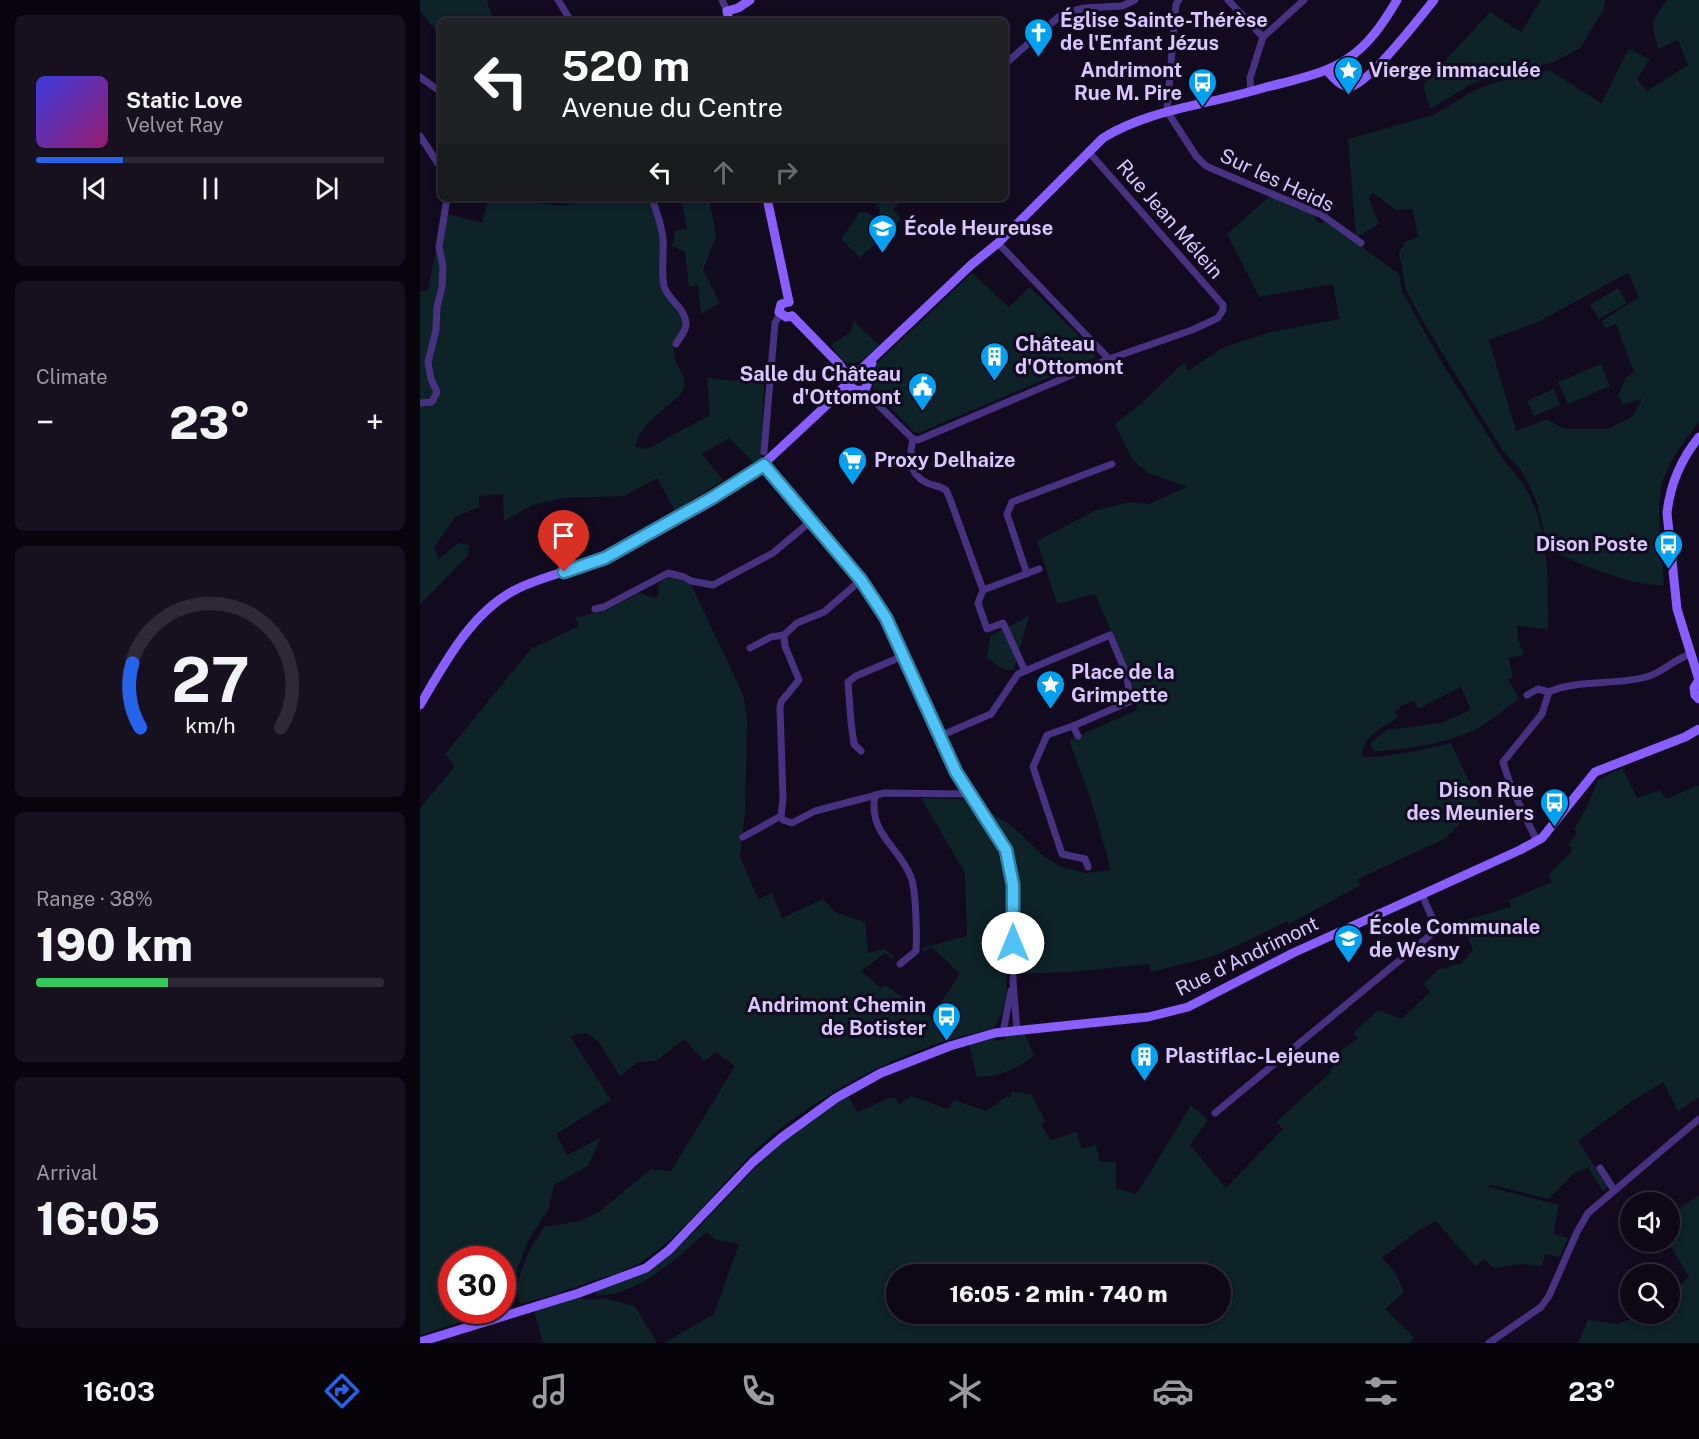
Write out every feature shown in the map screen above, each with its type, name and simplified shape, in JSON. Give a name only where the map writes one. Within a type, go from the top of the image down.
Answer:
[{"type":"street","points":[[558,0],[569,18]]},
{"type":"street","points":[[722,0],[728,16],[750,0]]},
{"type":"street","points":[[1008,61],[1062,14],[1084,8],[1122,6],[1135,0]]},
{"type":"street","points":[[1228,0],[1263,37]]},
{"type":"street","points":[[1251,91],[1250,78],[1263,37],[1304,0]]},
{"type":"street","points":[[852,385],[857,372],[971,265],[998,243],[1103,138],[1122,126],[1167,111],[1327,70],[1348,59],[1364,46],[1383,23],[1397,0]]},
{"type":"street","points":[[1327,70],[1340,83],[1348,87],[1358,86],[1389,54],[1434,0]]},
{"type":"street","points":[[1167,111],[1175,1]]},
{"type":"street","points":[[420,77],[438,90]]},
{"type":"street","name":"Sur les Heids","points":[[1167,111],[1183,139],[1206,166],[1322,215],[1361,243]]},
{"type":"street","points":[[420,136],[438,163]]},
{"type":"street","name":"Rue Jean Mélein","points":[[1088,152],[1223,305],[1218,318],[1192,330],[1109,359]]},
{"type":"street","points":[[420,403],[432,402],[437,392],[430,379],[428,362],[436,330],[437,307],[442,287],[443,266],[439,247],[447,201]]},
{"type":"street","points":[[653,201],[663,239],[662,275],[665,288],[667,294],[680,308],[686,323],[676,344]]},
{"type":"street","points":[[768,201],[789,302],[794,306],[792,316]]},
{"type":"street","points":[[792,316],[842,367],[852,385],[871,398],[913,439],[918,440],[1109,359],[998,243]]},
{"type":"street","points":[[764,452],[775,323],[780,314],[780,306],[784,302],[789,302]]},
{"type":"street","points":[[780,314],[786,317],[792,316]]},
{"type":"street","points":[[871,398],[867,381],[868,370],[881,351]]},
{"type":"street","points":[[842,367],[857,372],[867,381]]},
{"type":"street","points":[[420,705],[460,639],[492,606],[516,589],[542,578],[586,566],[605,558],[712,498],[764,465],[830,402],[852,385],[867,381]]},
{"type":"street","points":[[1699,437],[1682,463],[1669,499],[1667,513],[1677,609],[1687,655],[1699,680],[1694,688],[1695,695],[1699,699]]},
{"type":"street","points":[[913,439],[909,461],[925,482],[946,490],[983,590],[978,603],[987,629],[1003,623],[1025,671]]},
{"type":"street","points":[[1027,574],[1007,514],[1012,502],[1112,464]]},
{"type":"street","points":[[764,465],[861,580],[886,618],[956,772],[968,794],[1002,842],[1010,861],[1013,885],[1013,982],[1017,1030]]},
{"type":"street","points":[[595,609],[604,607],[668,573],[691,581],[713,585],[772,553],[811,520]]},
{"type":"street","points":[[983,590],[1039,569]]},
{"type":"street","points":[[750,648],[771,637],[784,635],[797,623],[824,612],[861,580]]},
{"type":"street","points":[[784,635],[785,646],[800,680],[782,702],[780,708],[783,799],[781,816],[783,820],[792,823],[815,811],[894,792],[968,794]]},
{"type":"street","points":[[940,736],[991,714],[1018,674],[1110,635],[1126,673],[1131,701],[1047,735],[1033,767],[1062,854],[1085,859],[1088,867]]},
{"type":"street","points":[[1527,695],[1538,689],[1549,692],[1560,687],[1606,684],[1645,678],[1687,655]]},
{"type":"street","points":[[861,751],[854,744],[848,682],[856,676],[903,656]]},
{"type":"street","points":[[1537,841],[1511,787],[1503,762],[1542,714],[1549,692]]},
{"type":"street","points":[[1073,726],[1078,736]]},
{"type":"street","name":"Rue d'Andrimont","points":[[420,1342],[579,1293],[645,1268],[669,1250],[692,1228],[753,1162],[807,1117],[881,1073],[927,1054],[1003,1032],[1148,1017],[1188,1007],[1293,953],[1537,841],[1554,826],[1595,772],[1685,737],[1699,729]]},
{"type":"street","points":[[875,795],[874,820],[907,868],[913,882],[916,951],[900,964]]},
{"type":"street","points":[[743,837],[781,816]]},
{"type":"street","points":[[1215,1113],[1434,932],[1435,924],[1422,895]]},
{"type":"street","points":[[1003,1032],[1013,982]]},
{"type":"street","points":[[1490,1343],[1541,1307],[1553,1291],[1577,1232],[1588,1213],[1699,1119]]},
{"type":"street","points":[[1600,1168],[1614,1190]]},
{"type":"green space","points":[[420,0],[487,0],[492,18],[438,18],[438,33],[420,11]]},
{"type":"green space","points":[[1541,0],[1605,0],[1604,9],[1580,48],[1554,62],[1475,82],[1430,109],[1423,85],[1490,12],[1521,32]]},
{"type":"green space","points":[[1667,0],[1699,0],[1699,422],[1675,455],[1661,487],[1659,515],[1664,585],[1651,585],[1621,578],[1548,550],[1537,503],[1527,481],[1520,469],[1503,451],[1423,322],[1406,290],[1399,252],[1405,242],[1418,237],[1413,209],[1396,210],[1373,193],[1369,199],[1379,224],[1356,237],[1348,139],[1433,115],[1475,90],[1496,82],[1549,70],[1601,103],[1629,49],[1650,59],[1637,79],[1647,91],[1688,65],[1678,40],[1658,49],[1653,27],[1661,7]],"holes":[[[1628,273],[1639,297],[1602,321],[1605,328],[1616,324],[1634,372],[1625,378],[1618,396],[1623,404],[1642,399],[1632,417],[1607,429],[1564,429],[1547,419],[1516,431],[1489,340],[1540,321]]]},
{"type":"green space","points":[[1270,196],[1315,214],[1316,221],[1322,224],[1325,220],[1399,274],[1402,291],[1442,363],[1532,500],[1544,541],[1548,586],[1548,629],[1517,626],[1518,639],[1524,655],[1509,658],[1513,677],[1508,680],[1519,698],[1484,724],[1463,735],[1425,745],[1375,751],[1371,747],[1372,741],[1387,730],[1441,723],[1471,710],[1461,687],[1418,709],[1415,701],[1400,706],[1400,709],[1395,712],[1398,718],[1374,733],[1365,744],[1363,757],[1417,751],[1451,743],[1480,805],[1444,839],[1358,879],[1360,886],[1289,924],[1287,921],[1211,957],[1151,972],[1149,964],[1071,972],[1018,974],[1016,869],[1011,849],[991,813],[1012,826],[1042,855],[1061,867],[1087,873],[1111,870],[1090,797],[1069,740],[1137,710],[1131,677],[1095,594],[1057,604],[1037,541],[1094,511],[1130,502],[1149,504],[1187,487],[1148,473],[1132,459],[1115,424],[1142,403],[1184,362],[1188,371],[1222,348],[1271,332],[1339,319],[1333,284],[1259,297],[1227,234]]},
{"type":"green space","points":[[488,201],[518,201],[565,206],[571,201],[653,201],[661,243],[661,275],[683,321],[674,352],[682,374],[684,388],[676,399],[644,428],[635,447],[647,449],[710,415],[707,378],[764,384],[761,458],[755,464],[729,438],[702,454],[723,480],[675,511],[657,478],[625,496],[564,498],[532,505],[504,521],[503,494],[479,496],[479,507],[455,517],[434,548],[439,559],[458,543],[469,545],[468,555],[420,605],[420,291],[428,291],[443,213],[482,223]]},
{"type":"green space","points":[[682,201],[710,201],[716,237],[703,270],[720,303],[701,314],[698,285],[689,287],[685,252],[672,246],[675,231],[687,229]]},
{"type":"green space","points":[[901,201],[893,209],[901,219],[860,258],[841,239],[860,212],[874,217],[879,215],[880,210],[874,202]]},
{"type":"green space","points":[[972,273],[1009,307],[1030,287],[1093,350],[1095,358],[919,433],[914,432],[874,390],[870,370]]},
{"type":"green space","points":[[1618,288],[1627,303],[1599,319],[1590,305]]},
{"type":"green space","points":[[854,321],[879,345],[865,358],[849,363],[837,354],[831,345],[851,332]]},
{"type":"green space","points":[[1601,364],[1610,386],[1568,404],[1558,382]]},
{"type":"green space","points":[[1554,389],[1560,405],[1534,416],[1527,401]]},
{"type":"green space","points":[[665,577],[676,577],[691,584],[744,697],[747,722],[745,813],[740,856],[758,899],[772,893],[782,918],[823,899],[835,912],[865,922],[868,953],[884,949],[894,956],[892,959],[885,953],[861,971],[881,988],[885,985],[931,1017],[960,974],[933,948],[922,951],[922,948],[967,936],[965,873],[921,798],[965,799],[990,835],[1003,868],[1006,899],[1007,978],[1002,1012],[992,1029],[934,1045],[877,1068],[799,1115],[756,1150],[688,1223],[650,1256],[615,1275],[520,1304],[518,1284],[520,1274],[533,1244],[544,1227],[580,1221],[599,1212],[651,1169],[671,1171],[735,1066],[716,1052],[704,1061],[684,1039],[656,1061],[638,1062],[620,1076],[598,1041],[586,1033],[570,1036],[611,1100],[556,1134],[567,1155],[600,1138],[589,1165],[554,1185],[549,1208],[528,1241],[516,1278],[516,1246],[438,1246],[438,1324],[455,1324],[420,1335],[420,808],[455,766],[445,754],[531,649],[579,626],[575,617],[605,611],[640,593],[654,598],[658,597],[659,583]]},
{"type":"green space","points":[[1029,616],[1014,670],[1004,670],[987,658],[990,636]]},
{"type":"green space","points":[[1622,768],[1637,798],[1660,790],[1666,799],[1699,785],[1699,1097],[1678,1111],[1663,1082],[1629,1103],[1578,1141],[1608,1187],[1603,1191],[1588,1168],[1575,1172],[1548,1199],[1492,1185],[1486,1186],[1559,1205],[1553,1233],[1568,1238],[1560,1257],[1545,1254],[1542,1266],[1522,1264],[1494,1268],[1485,1259],[1475,1266],[1436,1221],[1419,1230],[1382,1258],[1395,1272],[1404,1292],[1385,1309],[1414,1337],[1410,1343],[664,1343],[714,1314],[739,1244],[716,1240],[706,1232],[669,1264],[641,1283],[611,1294],[596,1295],[596,1290],[655,1267],[692,1234],[775,1147],[847,1095],[857,1112],[890,1098],[896,1098],[898,1105],[911,1096],[947,1109],[950,1108],[953,1100],[986,1111],[1007,1096],[1010,1098],[1012,1092],[1031,1094],[1045,1121],[1041,1125],[1051,1140],[1076,1132],[1082,1149],[1096,1145],[1099,1161],[1116,1163],[1116,1188],[1135,1194],[1191,1105],[1208,1120],[1190,1145],[1226,1188],[1283,1129],[1276,1122],[1329,1074],[1340,1051],[1358,1038],[1353,1033],[1378,1010],[1402,1019],[1430,992],[1423,984],[1439,969],[1460,964],[1473,950],[1462,921],[1511,907],[1509,900],[1552,882],[1549,874],[1573,850],[1568,845],[1577,832],[1574,829],[1587,807],[1598,780]]},
{"type":"green space","points":[[1025,1034],[1034,1055],[1007,1071],[993,1076],[977,1077],[969,1045],[996,1038],[996,1041],[1005,1039],[1004,1035]]},
{"type":"green space","points":[[1699,1195],[1699,1343],[1578,1343],[1588,1320],[1617,1324],[1680,1324],[1680,1285],[1689,1277],[1674,1252],[1680,1252],[1680,1208]]},
{"type":"green space","points":[[575,1297],[591,1300],[603,1298],[635,1306],[657,1343],[543,1343],[534,1311]]},
{"type":"place","name":"Église Sainte-Thérèse de l'Enfant Jézus","points":[[1039,58]]},
{"type":"place","name":"Vierge immaculée","points":[[1348,96]]},
{"type":"place","name":"Andrimont Rue M. Pire","points":[[1203,108]]},
{"type":"place","name":"École Heureuse","points":[[883,254]]},
{"type":"place","name":"Château d'Ottomont","points":[[994,382]]},
{"type":"place","name":"Salle du Château d'Ottomont","points":[[922,412]]},
{"type":"place","name":"Proxy Delhaize","points":[[853,486]]},
{"type":"place","name":"Dison Poste","points":[[1669,570]]},
{"type":"place","name":"Place de la Grimpette","points":[[1050,710]]},
{"type":"place","name":"Dison Rue des Meuniers","points":[[1555,828]]},
{"type":"place","name":"École Communale de Wesny","points":[[1348,964]]},
{"type":"place","name":"Andrimont Chemin de Botister","points":[[947,1042]]},
{"type":"place","name":"Plastiflac-Lejeune","points":[[1144,1082]]},
{"type":"route","points":[[564,572],[605,558],[712,498],[764,465],[861,580],[886,618],[956,772],[1006,850],[1013,885],[1013,943]]}]
